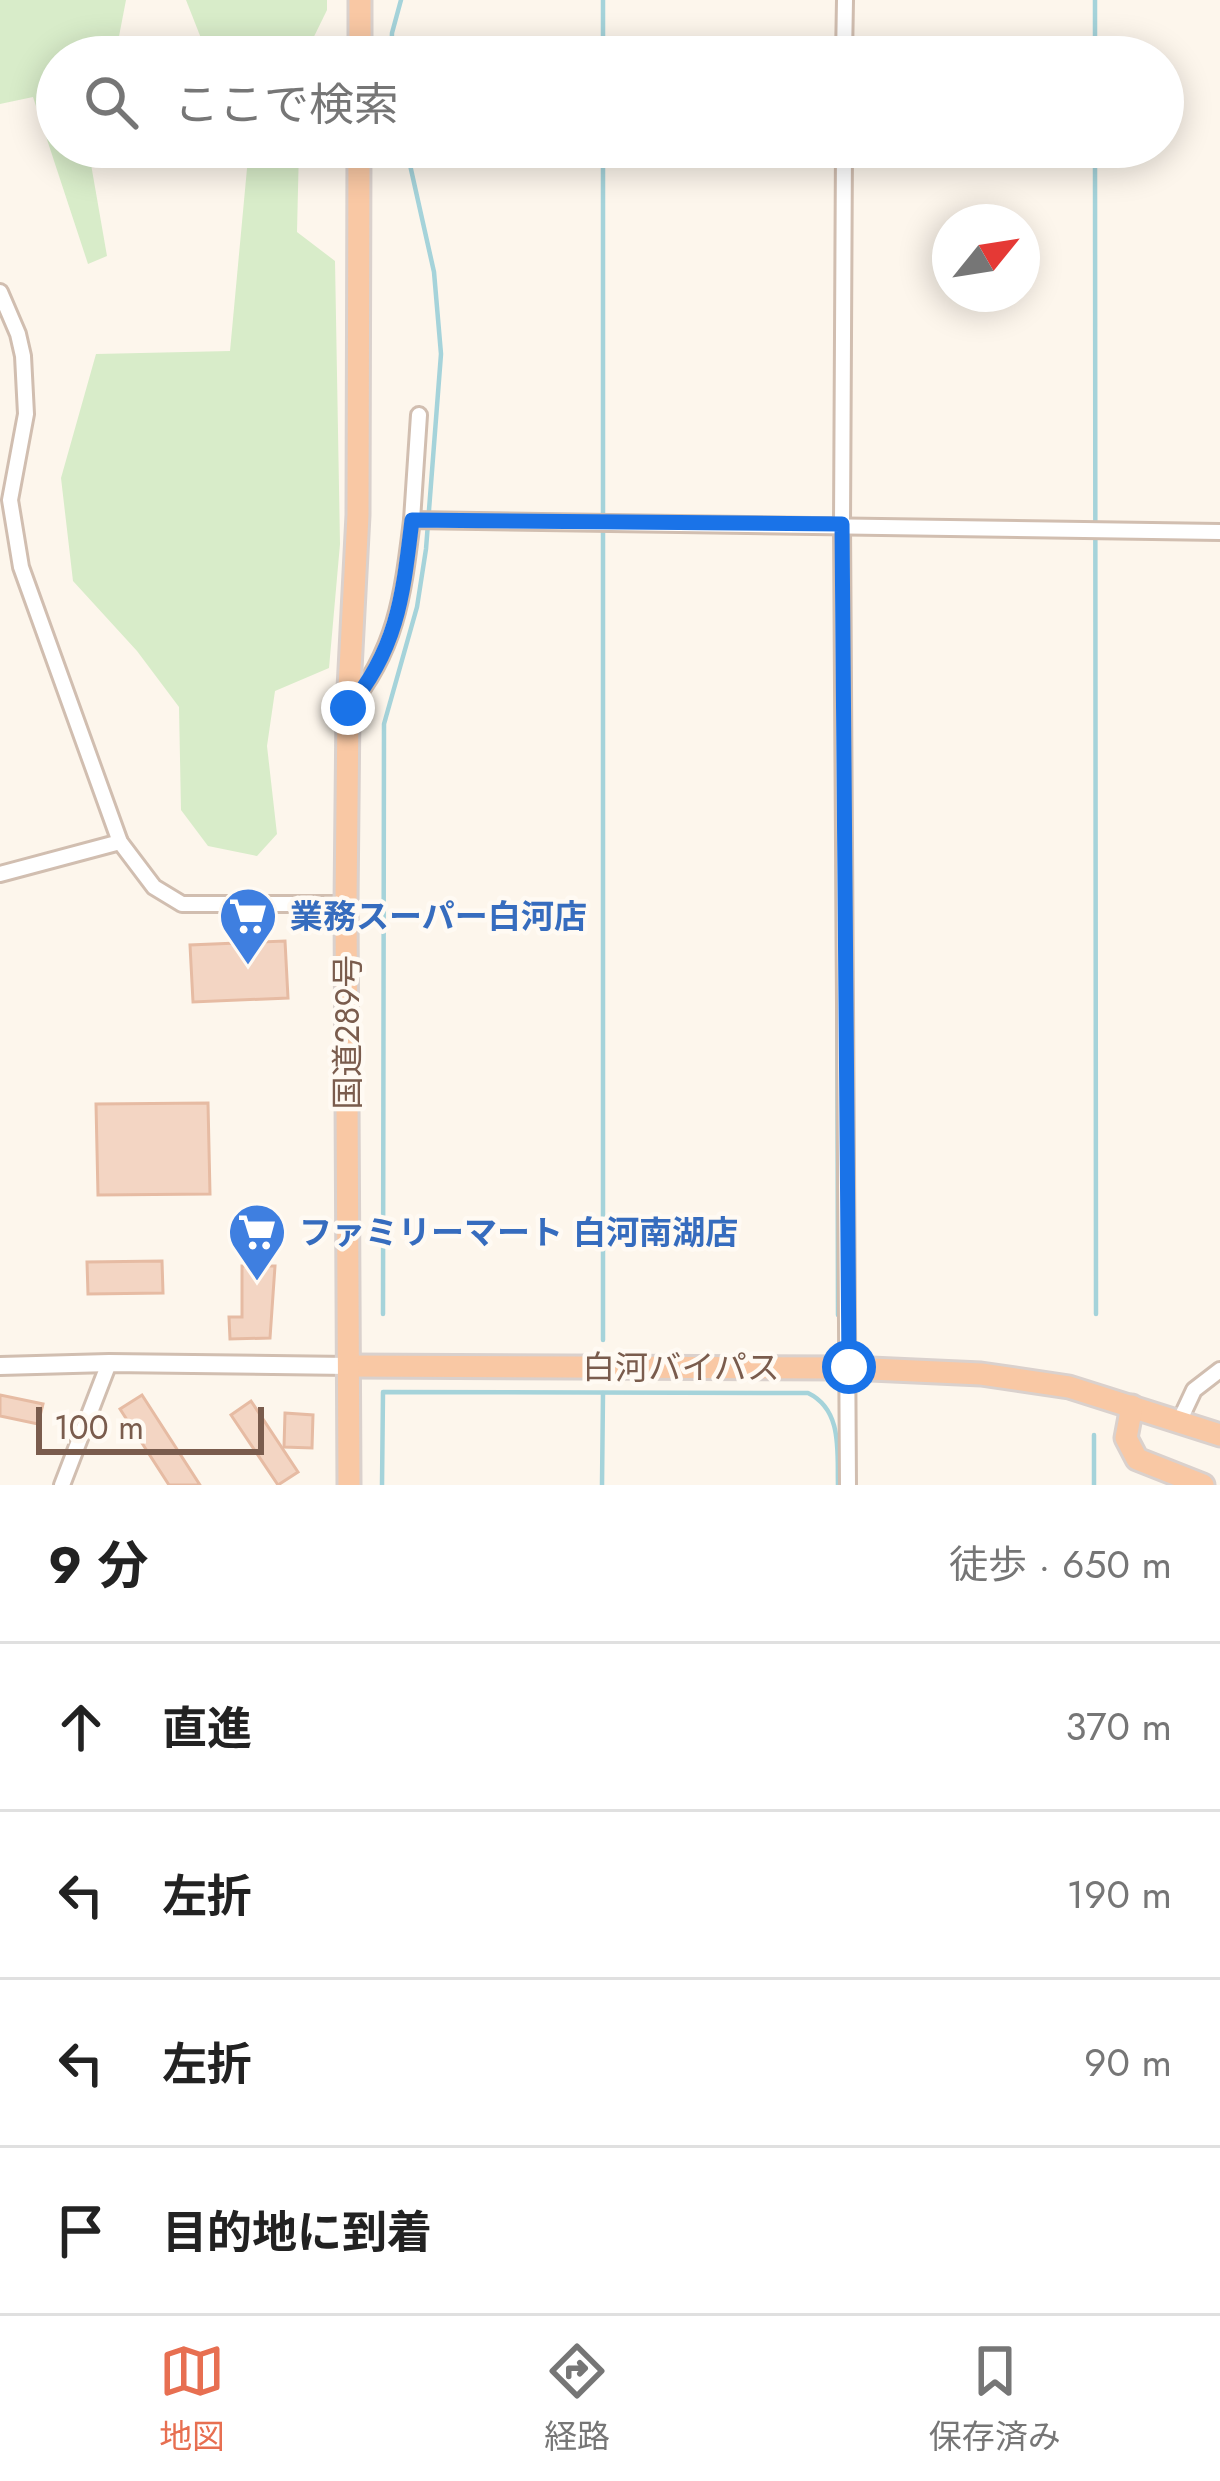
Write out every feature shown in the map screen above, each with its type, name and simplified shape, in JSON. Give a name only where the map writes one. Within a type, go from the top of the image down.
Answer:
[{"type":"highway","points":[[360,0],[360,36]]},
{"type":"highway","name":"国道289号","points":[[349,1485],[346,904],[348,708],[358,515],[359,168]]},
{"type":"highway","name":"白河バイパス","points":[[349,1366],[849,1367],[981,1373],[1069,1387],[1220,1435]]},
{"type":"highway","points":[[1132,1406],[1126,1438],[1137,1459],[1202,1485]]},
{"type":"street","points":[[844,36],[845,0]]},
{"type":"street","points":[[844,168],[848,1485]]},
{"type":"street","points":[[0,292],[19,334],[23,356],[26,414],[10,500],[21,567],[120,842],[154,887],[182,904],[346,904]]},
{"type":"street","points":[[348,708],[375,676],[403,593],[418,415]]},
{"type":"street","points":[[412,520],[1220,532]]},
{"type":"street","points":[[0,874],[120,842]]},
{"type":"street","points":[[62,1485],[109,1363]]},
{"type":"street","points":[[0,1366],[349,1366]]},
{"type":"street","points":[[1179,1422],[1194,1390],[1220,1370]]},
{"type":"green space","points":[[0,0],[126,0],[119,36],[36,36],[36,106],[33,97],[0,104]]},
{"type":"green space","points":[[186,0],[327,0],[314,36],[200,36]]},
{"type":"green space","points":[[56,168],[92,168],[107,256],[88,264]]},
{"type":"green space","points":[[247,168],[299,168],[297,232],[335,261],[340,544],[329,668],[275,691],[267,746],[277,834],[257,856],[208,846],[181,810],[179,707],[137,651],[73,581],[61,478],[96,354],[230,351]]},
{"type":"building","points":[[285,941],[288,998],[193,1002],[190,945]]},
{"type":"building","points":[[208,1103],[210,1194],[98,1195],[96,1104]]},
{"type":"building","points":[[162,1261],[163,1293],[88,1294],[87,1262]]},
{"type":"building","points":[[242,1266],[275,1266],[270,1338],[230,1339],[229,1317],[242,1317]]},
{"type":"building","points":[[0,1395],[43,1404],[38,1424],[0,1416]]},
{"type":"building","points":[[142,1395],[200,1485],[169,1485],[120,1409]]},
{"type":"building","points":[[251,1401],[298,1472],[278,1485],[231,1415]]},
{"type":"building","points":[[285,1413],[313,1415],[312,1448],[284,1447]]},
{"type":"waterway","points":[[392,36],[401,0]]},
{"type":"waterway","points":[[603,0],[603,36]]},
{"type":"waterway","points":[[1095,0],[1095,36]]},
{"type":"waterway","points":[[383,1314],[384,724],[417,607],[426,549],[441,354],[434,272],[411,168]]},
{"type":"waterway","points":[[603,168],[603,1340]]},
{"type":"waterway","points":[[1095,168],[1096,1314]]},
{"type":"waterway","points":[[837,865],[838,1315]]},
{"type":"waterway","points":[[382,1485],[383,1392],[808,1393],[833,1421],[838,1485]]},
{"type":"waterway","points":[[602,1485],[603,1393]]},
{"type":"waterway","points":[[1094,1435],[1094,1485]]},
{"type":"place","name":"業務スーパー白河店","points":[[248,967]]},
{"type":"place","name":"ファミリーマート 白河南湖店","points":[[257,1283]]},
{"type":"route","points":[[348,708],[375,676],[389,639],[403,593],[412,520],[842,524],[849,1367]]}]
